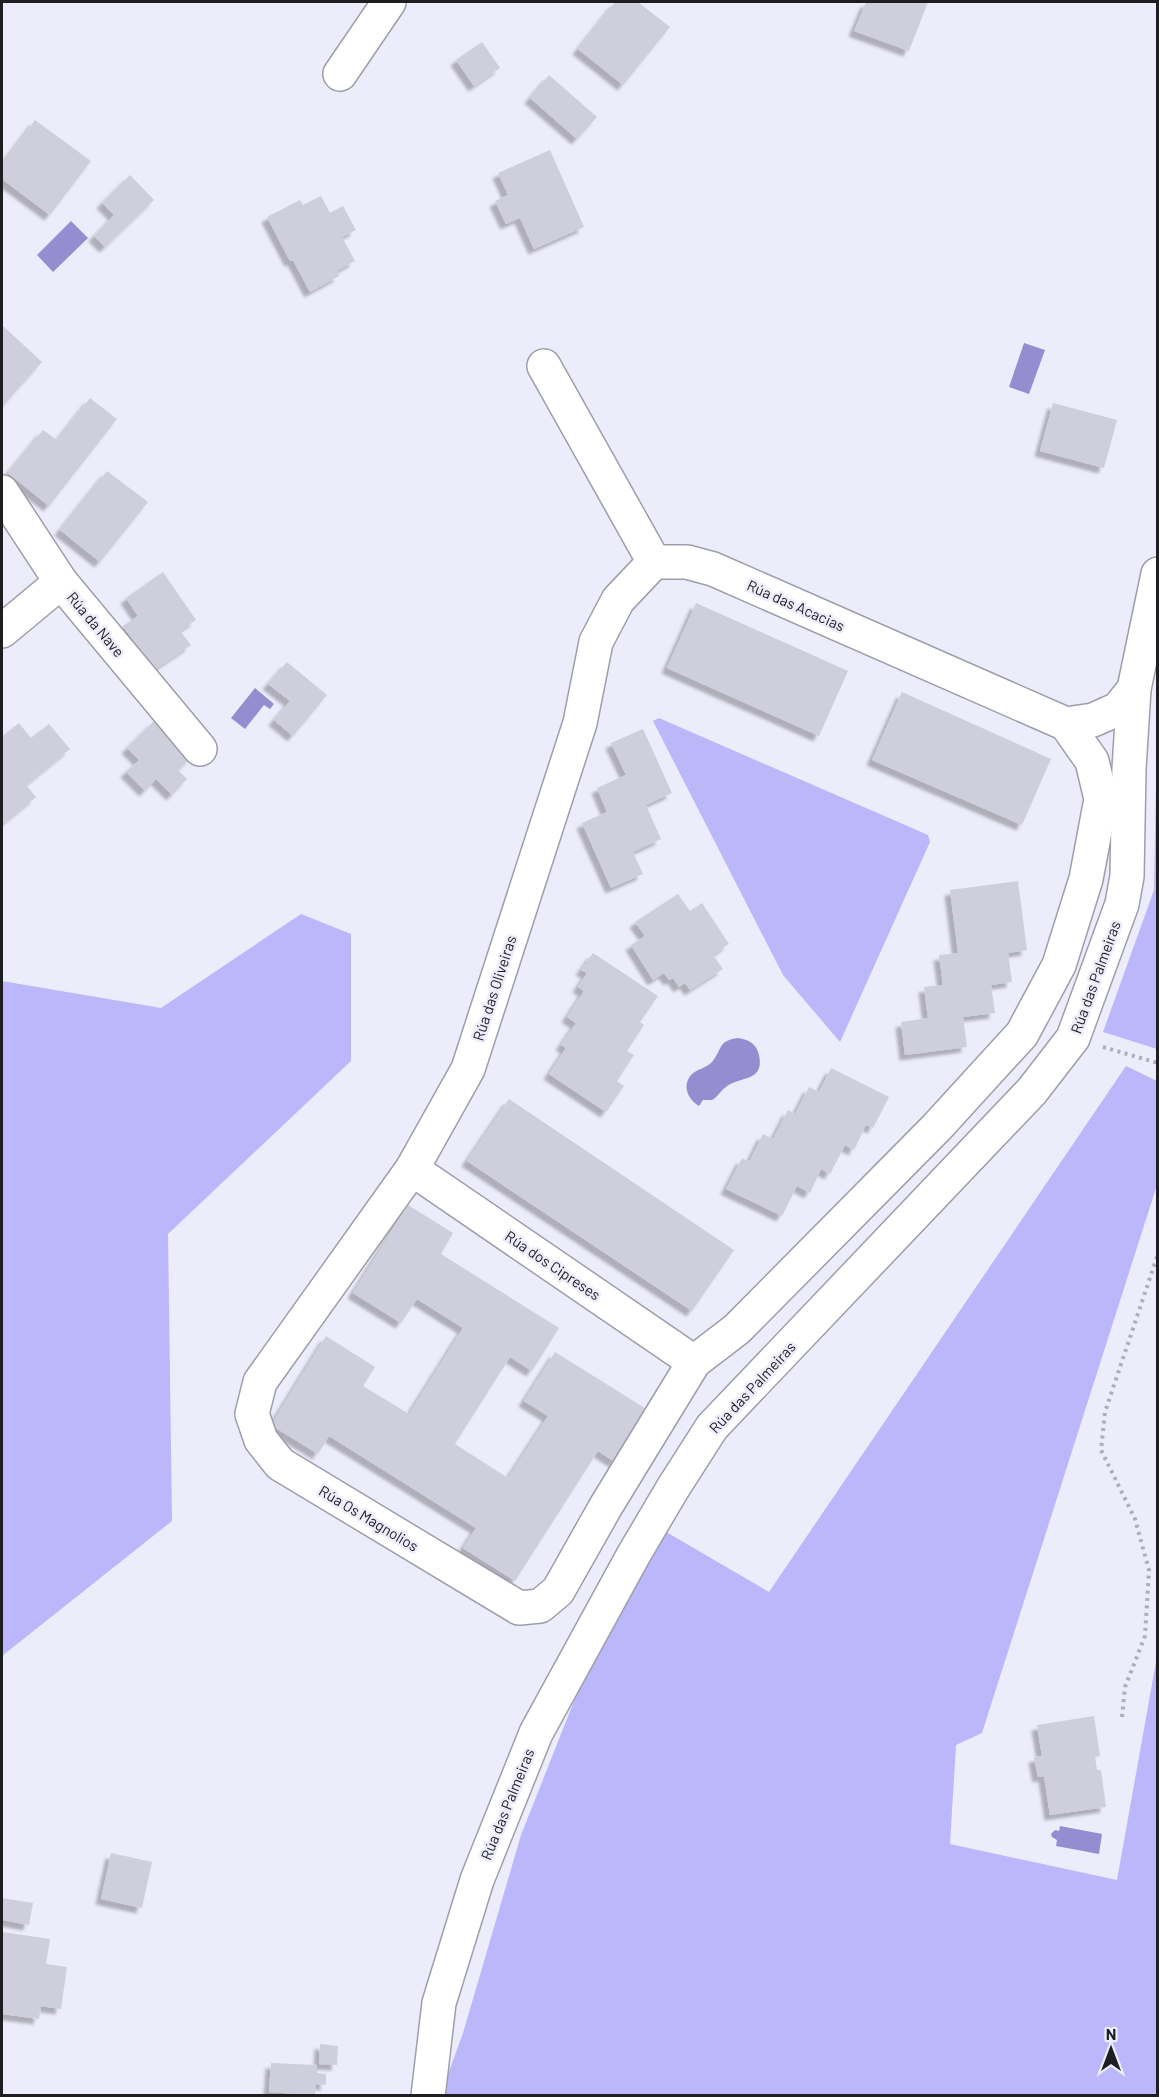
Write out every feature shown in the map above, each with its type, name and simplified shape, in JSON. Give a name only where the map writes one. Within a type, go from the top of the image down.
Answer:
[{"type":"street","points":[[340,74],[389,2]]},
{"type":"street","points":[[544,366],[654,562]]},
{"type":"street","name":"Rúa da Nave","points":[[2,492],[61,582],[200,749]]},
{"type":"street","name":"Rúa das Acacias","points":[[654,562],[687,562],[713,569],[1066,724]]},
{"type":"street","name":"Rúa das Oliveiras","points":[[260,1382],[412,1169],[468,1069],[580,723],[596,642],[618,600],[654,562]]},
{"type":"street","name":"Rúa das Palmeiras","points":[[428,2096],[439,2003],[477,1880],[537,1733],[673,1488],[712,1427],[1032,1091],[1072,1038],[1122,904],[1127,876],[1129,769],[1134,689],[1158,574]]},
{"type":"street","points":[[2,631],[61,582]]},
{"type":"street","points":[[694,1362],[745,1320],[937,1127],[1022,1034],[1059,965],[1086,879],[1101,799],[1092,761],[1066,724],[1093,720],[1118,709],[1134,689]]},
{"type":"street","points":[[1101,799],[1108,790],[1123,779],[1129,769]]},
{"type":"street","name":"Rúa dos Cipreses","points":[[412,1169],[694,1362]]},
{"type":"street","name":"Rúa Os Magnolios","points":[[260,1382],[252,1414],[261,1440],[280,1464],[519,1608],[540,1606],[558,1591],[606,1506],[694,1362]]},
{"type":"path","points":[[1072,1038],[1158,1063]]},
{"type":"path","points":[[1122,1717],[1125,1687],[1145,1636],[1149,1570],[1135,1519],[1101,1450],[1105,1412],[1158,1254]]},
{"type":"shaded area","points":[[71,221],[88,238],[53,272],[37,255]]},
{"type":"shaded area","points":[[1024,343],[1045,350],[1029,394],[1009,387]]},
{"type":"shaded area","points":[[255,688],[274,704],[270,709],[264,705],[245,729],[231,718]]},
{"type":"shaded area","points":[[659,718],[928,835],[930,842],[840,1042],[783,975],[653,721]]},
{"type":"shaded area","points":[[1157,733],[1157,1049],[1103,1032],[1154,890]]},
{"type":"shaded area","points":[[301,914],[351,934],[351,1061],[168,1234],[172,1521],[2,1656],[2,981],[161,1008]]},
{"type":"shaded area","points":[[738,1038],[749,1041],[756,1048],[760,1064],[758,1070],[754,1075],[731,1084],[712,1100],[703,1100],[699,1106],[687,1092],[689,1078],[694,1072],[712,1062],[723,1043]]},
{"type":"shaded area","points":[[1126,1066],[1157,1081],[1157,1185],[982,1733],[956,1745],[950,1844],[1117,1880],[1157,1656],[1157,2095],[440,2096],[463,2033],[521,1835],[582,1681],[661,1529],[769,1592]]},
{"type":"shaded area","points":[[1060,1826],[1102,1834],[1099,1854],[1056,1846],[1057,1840],[1051,1834],[1055,1830],[1059,1831]]},
{"type":"building","points":[[615,2],[638,2],[670,27],[623,85],[578,49]]},
{"type":"building","points":[[866,2],[928,2],[909,51],[854,31]]},
{"type":"building","points":[[482,42],[500,68],[474,86],[456,60]]},
{"type":"building","points":[[549,75],[597,117],[577,139],[530,98]]},
{"type":"building","points":[[35,120],[91,161],[50,215],[2,179],[2,164]]},
{"type":"building","points":[[550,150],[584,227],[534,249],[520,218],[506,224],[495,201],[508,195],[498,173]]},
{"type":"building","points":[[130,175],[154,200],[105,247],[94,236],[114,215],[102,203]]},
{"type":"building","points":[[321,196],[330,213],[343,206],[356,230],[342,237],[355,261],[337,271],[339,276],[310,292],[293,260],[290,261],[267,217],[300,200],[303,205]]},
{"type":"building","points":[[2,325],[42,362],[2,407]]},
{"type":"building","points":[[90,398],[117,419],[49,506],[8,473],[43,430],[57,440]]},
{"type":"building","points":[[1053,403],[1117,420],[1104,468],[1040,451]]},
{"type":"building","points":[[107,471],[148,502],[100,562],[60,530]]},
{"type":"building","points":[[163,572],[196,620],[180,631],[191,645],[154,670],[123,626],[138,616],[126,598]]},
{"type":"building","points":[[696,603],[848,671],[819,736],[667,668]]},
{"type":"building","points":[[287,662],[327,695],[293,736],[274,720],[290,701],[268,684]]},
{"type":"building","points":[[902,692],[1051,759],[1022,825],[872,760]]},
{"type":"building","points":[[154,721],[191,758],[178,770],[187,779],[172,795],[156,779],[145,791],[126,772],[139,760],[127,748]]},
{"type":"building","points":[[19,723],[31,738],[49,724],[70,749],[26,785],[36,797],[4,823],[2,821],[2,737]]},
{"type":"building","points":[[643,729],[672,793],[646,805],[661,839],[633,852],[643,874],[611,888],[582,823],[607,812],[597,788],[626,775],[611,743]]},
{"type":"building","points":[[1018,881],[1027,950],[1008,953],[1012,982],[991,985],[995,1013],[963,1017],[967,1047],[905,1055],[901,1022],[928,1018],[924,987],[943,985],[939,955],[958,953],[950,890]]},
{"type":"building","points":[[678,894],[690,911],[702,903],[729,944],[713,955],[723,969],[690,990],[685,983],[679,987],[673,978],[669,980],[664,973],[653,980],[631,945],[645,936],[635,922]]},
{"type":"building","points":[[593,953],[658,996],[640,1022],[644,1025],[627,1051],[634,1055],[617,1081],[624,1086],[606,1112],[549,1074],[566,1048],[561,1045],[576,1023],[567,1017],[584,991],[578,987],[587,973],[581,970]]},
{"type":"building","points":[[831,1068],[889,1097],[873,1128],[866,1125],[854,1150],[845,1145],[830,1174],[821,1169],[810,1193],[797,1186],[782,1216],[726,1189],[742,1158],[749,1162],[763,1134],[773,1139],[788,1110],[795,1114],[809,1087],[819,1092]]},
{"type":"building","points":[[509,1099],[734,1250],[692,1311],[467,1161]]},
{"type":"building","points":[[408,1205],[453,1233],[441,1254],[559,1328],[532,1371],[510,1357],[455,1444],[508,1478],[548,1416],[524,1401],[555,1352],[648,1410],[615,1462],[598,1451],[515,1581],[463,1548],[476,1528],[329,1436],[318,1454],[271,1425],[326,1336],[375,1367],[363,1386],[409,1414],[463,1328],[417,1299],[401,1323],[353,1293]]},
{"type":"building","points":[[1094,1716],[1100,1756],[1095,1757],[1097,1770],[1101,1770],[1106,1807],[1050,1815],[1044,1776],[1038,1777],[1034,1757],[1042,1756],[1037,1725]]},
{"type":"building","points":[[111,1853],[152,1862],[142,1908],[101,1899]]},
{"type":"building","points":[[2,1898],[33,1903],[29,1925],[2,1920]]},
{"type":"building","points":[[2,1932],[50,1939],[46,1964],[67,1967],[61,2009],[41,2006],[39,2019],[2,2014]]},
{"type":"building","points":[[320,2044],[338,2046],[337,2065],[319,2064]]},
{"type":"building","points":[[271,2063],[317,2065],[317,2073],[326,2074],[326,2085],[316,2084],[315,2095],[269,2092]]}]
